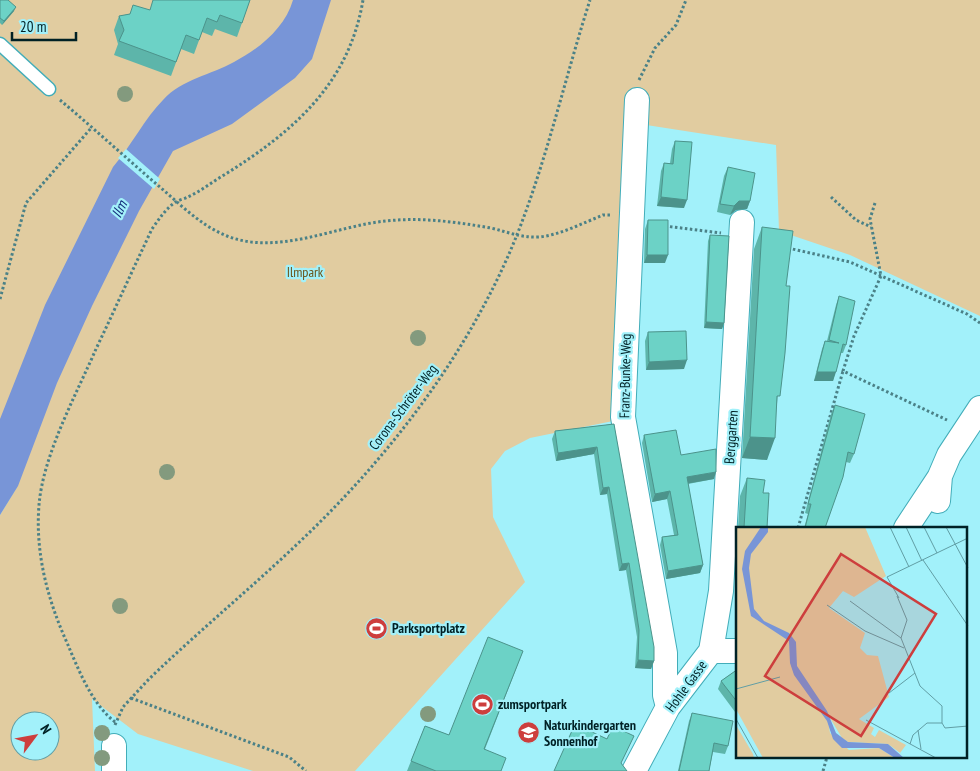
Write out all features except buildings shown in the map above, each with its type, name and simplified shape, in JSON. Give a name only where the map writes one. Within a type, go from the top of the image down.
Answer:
[{"type":"street","name":"Franz-Bunke-Weg","points":[[637,100],[630,224],[623,417],[665,653],[665,695],[668,707]]},
{"type":"street","name":"Berggarten","points":[[711,651],[721,591],[742,222]]},
{"type":"street","points":[[907,527],[940,476],[949,455],[980,408]]},
{"type":"street","points":[[938,500],[940,476]]},
{"type":"street","name":"Hohle Gasse","points":[[634,771],[668,707],[711,651],[736,651]]},
{"type":"street","points":[[114,746],[114,771]]},
{"type":"lane","points":[[0,44],[53,93]]},
{"type":"path","points":[[114,746],[115,722],[95,699],[56,618],[41,561],[39,505],[54,446],[74,397],[152,229],[164,213],[176,202],[189,197],[237,167],[299,118],[320,97],[340,69],[353,41],[363,0]]},
{"type":"path","name":"Corona-Schröter-Weg","points":[[115,722],[131,698],[204,627],[320,522],[378,460],[407,424],[455,355],[483,306],[516,236],[533,188],[590,0]]},
{"type":"path","points":[[637,100],[639,79],[654,48],[676,25],[686,0]]},
{"type":"path","points":[[53,93],[176,202],[197,219],[228,236],[259,242],[293,240],[363,224],[409,219],[465,224],[506,231],[516,236],[541,237],[603,216],[615,215],[630,224]]},
{"type":"path","points":[[0,299],[26,203],[92,127]]},
{"type":"path","points":[[831,197],[856,220],[872,227]]},
{"type":"path","points":[[798,527],[854,336],[881,276],[870,219],[875,203]]},
{"type":"path","points":[[881,276],[967,314],[980,323]]},
{"type":"path","points":[[843,371],[966,429]]},
{"type":"path","points":[[131,698],[289,757],[306,771]]},
{"type":"path","points":[[823,771],[827,758]]},
{"type":"green space","name":"Ilmpark","points":[[0,0],[980,0],[980,316],[850,255],[779,231],[776,145],[627,122],[613,421],[530,438],[505,451],[491,469],[493,517],[525,582],[355,771],[253,771],[138,734],[92,699],[95,771],[0,771],[0,515],[17,487],[0,497]]},
{"type":"water","name":"Ilm","points":[[293,0],[331,0],[312,59],[295,78],[232,124],[173,151],[139,211],[92,306],[57,383],[18,486],[0,515],[0,419],[45,305],[113,167],[163,100],[188,82],[225,67],[253,51],[270,37],[284,20]]},
{"type":"pier","points":[[126,149],[160,179],[154,189],[118,158]]},
{"type":"place","name":"Parksportplatz","points":[[376,628]]},
{"type":"place","name":"zumsportpark","points":[[482,704]]},
{"type":"place","name":"Naturkindergarten Sonnenhof","points":[[528,733]]}]
